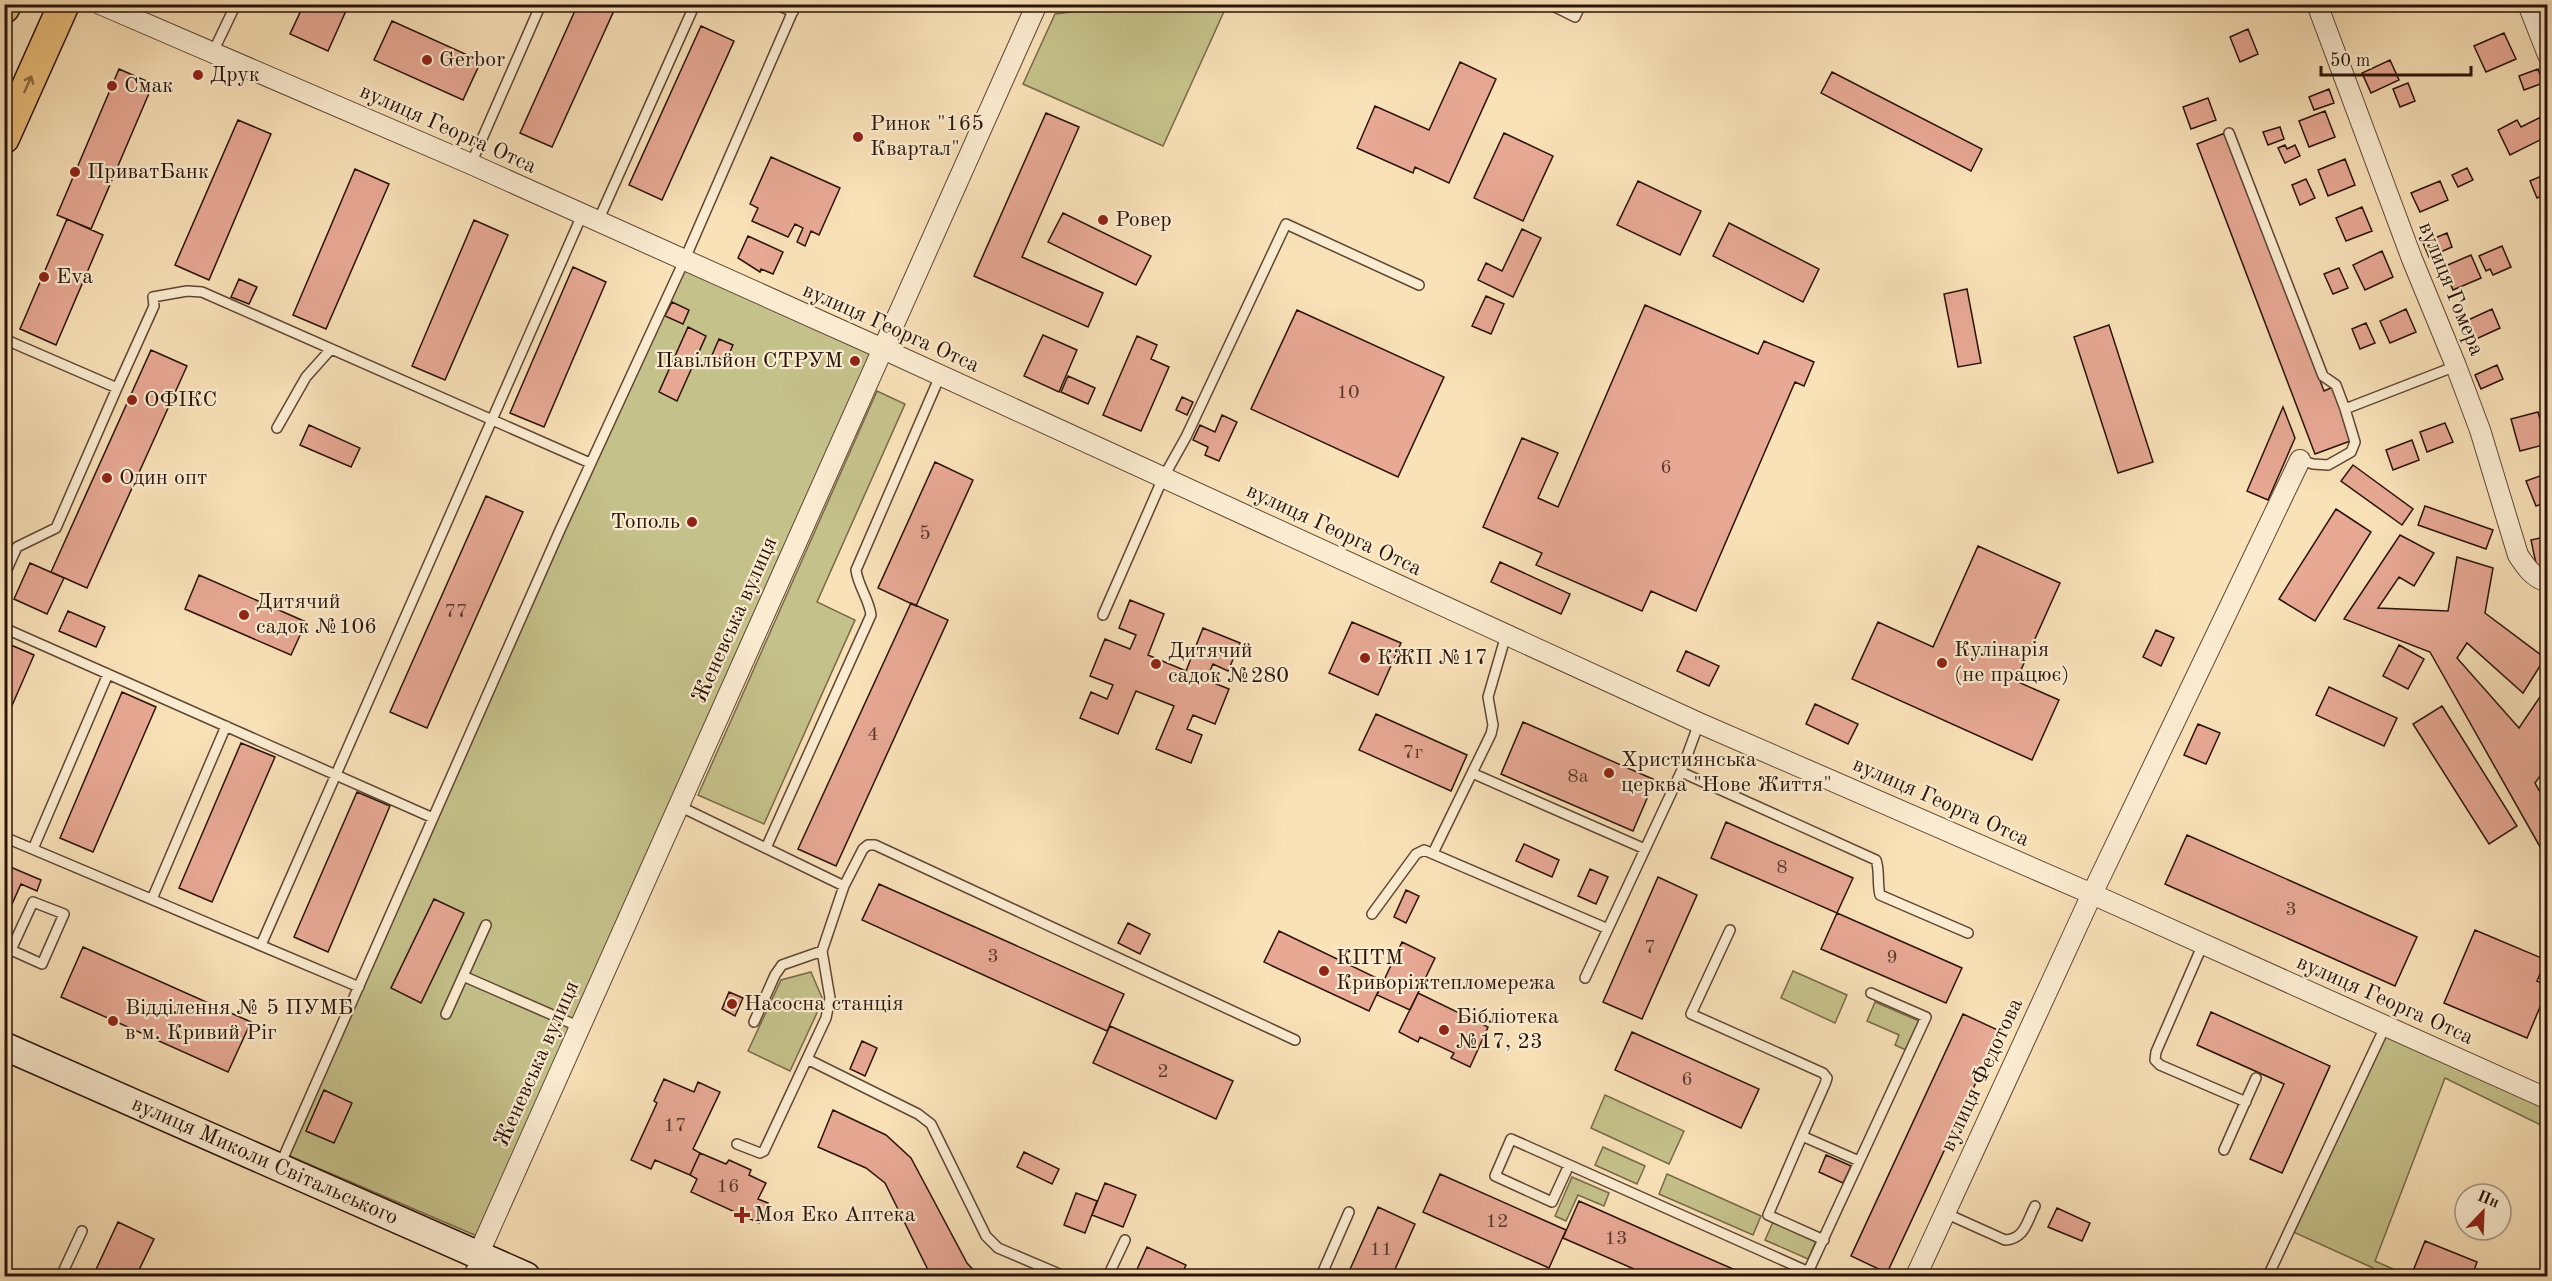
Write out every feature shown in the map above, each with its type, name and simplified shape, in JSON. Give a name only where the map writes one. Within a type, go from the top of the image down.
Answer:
[{"type":"main road","points":[[4,138],[64,4]]},
{"type":"main road","name":"вулиця Миколи Світальського","points":[[4,1046],[279,1167],[473,1266],[526,1276]]},
{"type":"street","name":"вулиця Георга Отса","points":[[100,4],[471,164],[883,349],[1699,723],[2092,894],[2547,1099]]},
{"type":"street","name":"Женевська вулиця","points":[[473,1266],[1037,4]]},
{"type":"street","name":"вулиця Гомера","points":[[2317,4],[2408,249],[2480,430],[2518,555],[2528,570],[2540,580],[2547,582]]},
{"type":"street","points":[[2528,4],[2547,55]]},
{"type":"street","name":"вулиця Федотова","points":[[1916,1276],[2092,894],[2300,460]]},
{"type":"lane","points":[[213,52],[236,4]]},
{"type":"lane","points":[[471,164],[541,4]]},
{"type":"lane","points":[[261,945],[492,420],[695,4]]},
{"type":"lane","points":[[279,1167],[590,464],[684,261],[795,8],[776,4]]},
{"type":"lane","points":[[1549,4],[1575,17],[1581,4]]},
{"type":"lane","points":[[2229,133],[2323,376],[2336,385],[2355,442],[2351,452],[2328,465],[2313,465],[2300,460]]},
{"type":"lane","points":[[1103,615],[1163,478],[1186,437],[1286,224],[1419,285]]},
{"type":"lane","points":[[4,576],[17,548],[56,528],[154,306],[153,297],[174,292],[202,292],[590,464]]},
{"type":"lane","points":[[4,339],[117,388]]},
{"type":"lane","points":[[277,428],[306,377],[331,349]]},
{"type":"lane","points":[[2345,409],[2456,366]]},
{"type":"lane","points":[[766,848],[871,615],[870,606],[858,581],[856,570],[940,376]]},
{"type":"lane","points":[[4,628],[434,818]]},
{"type":"lane","points":[[1433,853],[1493,725],[1488,697],[1506,635]]},
{"type":"lane","points":[[33,849],[108,674]]},
{"type":"lane","points":[[1585,978],[1681,772],[1699,723]]},
{"type":"lane","points":[[152,899],[226,726]]},
{"type":"lane","points":[[1681,772],[1875,860],[1878,866],[1880,895],[1968,933]]},
{"type":"lane","points":[[1472,773],[1645,849]]},
{"type":"lane","points":[[679,806],[844,886]]},
{"type":"lane","points":[[4,837],[359,987]]},
{"type":"lane","points":[[737,1144],[760,1153],[764,1151],[826,1018],[830,998],[822,951],[844,886],[863,849],[868,845],[875,845],[1295,1040]]},
{"type":"lane","points":[[1372,914],[1416,854],[1424,850],[1608,929]]},
{"type":"lane","points":[[33,902],[64,914],[42,964],[8,952],[33,902]]},
{"type":"lane","points":[[446,1014],[486,925]]},
{"type":"lane","points":[[1730,930],[1691,1014],[1823,1073],[1827,1078],[1768,1215],[1824,1240]]},
{"type":"lane","points":[[2204,944],[2156,1052],[2155,1060],[2160,1065],[2246,1102]]},
{"type":"lane","points":[[754,1022],[775,975],[782,965],[822,951]]},
{"type":"lane","points":[[463,976],[580,1027]]},
{"type":"lane","points":[[1808,1272],[1926,1017],[1871,993]]},
{"type":"lane","points":[[2268,1276],[2385,1027]]},
{"type":"lane","points":[[807,1059],[925,1119],[931,1125],[986,1236],[998,1248],[1064,1276]]},
{"type":"lane","points":[[2224,1150],[2256,1078]]},
{"type":"lane","points":[[1802,1136],[1859,1161]]},
{"type":"lane","points":[[1569,1165],[1552,1202],[1495,1176],[1511,1139],[1818,1276]]},
{"type":"lane","points":[[1945,1213],[2005,1240],[2015,1240],[2022,1234],[2035,1206]]},
{"type":"lane","points":[[1321,1276],[1349,1212]]},
{"type":"lane","points":[[61,1276],[82,1232]]},
{"type":"lane","points":[[1108,1276],[1125,1240]]},
{"type":"shaded area","points":[[1134,4],[1227,5],[1163,146],[1023,84],[1055,14]]},
{"type":"shaded area","points":[[684,261],[883,349],[484,1239],[285,1154]]},
{"type":"shaded area","points":[[877,391],[905,404],[817,602],[855,620],[764,824],[698,795]]},
{"type":"shaded area","points":[[1793,971],[1847,995],[1835,1023],[1781,998]]},
{"type":"shaded area","points":[[811,972],[823,1000],[790,1071],[748,1051],[781,980]]},
{"type":"shaded area","points":[[1875,1002],[1919,1021],[1906,1050],[1895,1045],[1899,1035],[1867,1021]]},
{"type":"shaded area","points":[[2385,1027],[2547,1099],[2547,1128],[2445,1078],[2375,1261],[2409,1276],[2370,1276],[2373,1268],[2291,1231]]},
{"type":"shaded area","points":[[1605,1095],[1684,1131],[1669,1164],[1591,1128]]},
{"type":"shaded area","points":[[1603,1147],[1645,1166],[1637,1184],[1595,1165]]},
{"type":"shaded area","points":[[1667,1174],[1761,1216],[1753,1235],[1659,1194]]},
{"type":"shaded area","points":[[1572,1177],[1609,1193],[1604,1206],[1578,1195],[1566,1221],[1555,1216]]},
{"type":"shaded area","points":[[1773,1222],[1816,1241],[1808,1259],[1765,1240]]},
{"type":"building","points":[[304,4],[349,4],[328,51],[290,34]]},
{"type":"building","points":[[578,4],[617,4],[552,147],[520,133]]},
{"type":"building","name":"Gerbor","points":[[392,21],[481,61],[463,100],[374,60]]},
{"type":"building","points":[[701,26],[734,41],[662,200],[629,185]]},
{"type":"building","points":[[2248,29],[2258,54],[2240,62],[2230,37]]},
{"type":"building","points":[[2504,33],[2516,59],[2486,72],[2474,46]]},
{"type":"building","points":[[2390,60],[2399,80],[2371,93],[2362,73]]},
{"type":"building","points":[[1460,62],[1496,79],[1449,183],[1415,167],[1413,173],[1357,148],[1375,106],[1429,130]]},
{"type":"building","points":[[119,69],[153,84],[91,229],[57,215]]},
{"type":"building","points":[[2538,69],[2543,83],[2524,90],[2519,76]]},
{"type":"building","points":[[1832,72],[1982,149],[1971,171],[1821,93]]},
{"type":"building","points":[[2408,83],[2415,101],[2400,107],[2393,89]]},
{"type":"building","points":[[2329,89],[2334,103],[2314,110],[2309,97]]},
{"type":"building","points":[[2208,98],[2216,120],[2191,129],[2183,107]]},
{"type":"building","points":[[2325,111],[2335,137],[2309,147],[2299,121]]},
{"type":"building","points":[[1046,113],[1079,127],[1022,257],[1103,293],[1088,327],[974,276]]},
{"type":"building","points":[[2541,117],[2548,130],[2548,136],[2510,155],[2498,130],[2517,120],[2521,127]]},
{"type":"building","points":[[238,120],[271,134],[209,280],[175,265]]},
{"type":"building","points":[[2280,127],[2284,139],[2268,145],[2263,132]]},
{"type":"building","points":[[1504,133],[1553,156],[1523,221],[1474,198]]},
{"type":"building","points":[[2225,133],[2324,391],[2333,387],[2353,440],[2315,454],[2197,144]]},
{"type":"building","points":[[2285,145],[2287,149],[2295,145],[2300,156],[2285,163],[2278,148]]},
{"type":"building","points":[[771,157],[840,188],[819,235],[811,231],[805,246],[797,242],[803,228],[795,224],[788,237],[752,221],[758,208],[750,204]]},
{"type":"building","points":[[2345,159],[2355,185],[2328,196],[2318,170]]},
{"type":"building","points":[[2467,168],[2473,180],[2458,187],[2452,175]]},
{"type":"building","points":[[355,169],[389,184],[326,329],[293,315]]},
{"type":"building","points":[[2546,174],[2548,193],[2537,198],[2530,181]]},
{"type":"building","points":[[2306,179],[2315,198],[2300,205],[2292,185]]},
{"type":"building","points":[[1638,181],[1701,211],[1680,255],[1617,225]]},
{"type":"building","points":[[2440,181],[2448,200],[2420,212],[2411,193]]},
{"type":"building","points":[[2362,207],[2372,231],[2346,241],[2336,218]]},
{"type":"building","points":[[1063,213],[1151,256],[1136,285],[1048,242]]},
{"type":"building","points":[[67,219],[103,235],[56,345],[20,329]]},
{"type":"building","points":[[474,220],[508,235],[445,380],[412,366]]},
{"type":"building","points":[[1729,223],[1819,269],[1803,302],[1713,256]]},
{"type":"building","points":[[1522,229],[1541,238],[1513,297],[1478,280],[1486,263],[1502,271]]},
{"type":"building","points":[[2447,233],[2452,247],[2429,257],[2423,243]]},
{"type":"building","points":[[748,236],[783,252],[773,274],[761,269],[760,272],[738,258]]},
{"type":"building","points":[[2502,246],[2511,267],[2493,275],[2490,269],[2486,271],[2479,256]]},
{"type":"building","points":[[2382,251],[2393,277],[2365,290],[2353,265]]},
{"type":"building","points":[[2471,255],[2481,278],[2453,290],[2443,267]]},
{"type":"building","points":[[573,267],[606,282],[544,427],[510,413]]},
{"type":"building","points":[[2339,268],[2348,288],[2333,294],[2324,274]]},
{"type":"building","points":[[239,279],[257,287],[249,304],[231,297]]},
{"type":"building","points":[[1967,289],[1981,363],[1958,367],[1944,294]]},
{"type":"building","points":[[1486,296],[1504,304],[1491,334],[1472,326]]},
{"type":"building","points":[[672,302],[689,310],[683,324],[665,316]]},
{"type":"building","points":[[1645,305],[1758,354],[1764,341],[1814,362],[1804,386],[1795,382],[1696,611],[1651,591],[1642,611],[1536,565],[1542,553],[1483,527],[1522,438],[1558,453],[1538,498],[1558,507]]},
{"type":"building","points":[[2406,309],[2416,332],[2390,343],[2380,321]]},
{"type":"building","points":[[2492,309],[2500,328],[2474,340],[2466,321]]},
{"type":"building","points":[[1297,310],[1444,377],[1398,477],[1251,409]]},
{"type":"building","points":[[2366,323],[2375,343],[2360,349],[2352,329]]},
{"type":"building","points":[[2109,325],[2153,462],[2118,473],[2074,337]]},
{"type":"building","points":[[688,327],[706,336],[677,401],[659,392]]},
{"type":"building","points":[[1043,335],[1077,350],[1059,392],[1024,376]]},
{"type":"building","points":[[1137,336],[1157,345],[1151,359],[1169,367],[1141,431],[1103,415]]},
{"type":"building","points":[[719,339],[733,345],[726,361],[712,355]]},
{"type":"building","points":[[151,350],[187,366],[87,588],[51,572]]},
{"type":"building","points":[[2497,365],[2503,379],[2481,389],[2475,375]]},
{"type":"building","points":[[1068,376],[1095,388],[1088,404],[1061,392]]},
{"type":"building","points":[[1182,397],[1193,402],[1187,415],[1176,410]]},
{"type":"building","points":[[2283,407],[2295,438],[2268,500],[2247,491]]},
{"type":"building","points":[[2538,412],[2547,444],[2520,451],[2511,419]]},
{"type":"building","points":[[1222,415],[1237,422],[1219,461],[1205,455],[1208,447],[1193,440],[1200,425],[1215,432]]},
{"type":"building","points":[[2445,423],[2453,442],[2427,452],[2420,432]]},
{"type":"building","points":[[309,425],[360,448],[351,467],[300,445]]},
{"type":"building","points":[[2412,440],[2419,460],[2393,470],[2386,450]]},
{"type":"building","points":[[935,462],[973,480],[916,606],[878,588]]},
{"type":"building","points":[[2353,465],[2413,509],[2402,525],[2341,481]]},
{"type":"building","points":[[2548,473],[2548,502],[2536,506],[2526,481]]},
{"type":"building","points":[[486,496],[523,512],[427,728],[390,712]]},
{"type":"building","points":[[2425,506],[2493,530],[2486,549],[2418,525]]},
{"type":"building","points":[[2336,509],[2371,532],[2315,621],[2279,599]]},
{"type":"building","points":[[2400,535],[2434,553],[2414,586],[2399,577],[2378,608],[2448,611],[2457,557],[2493,568],[2485,613],[2545,658],[2523,693],[2467,643],[2457,658],[2519,728],[2548,685],[2548,765],[2535,783],[2548,806],[2548,861],[2430,652],[2344,619]]},
{"type":"building","points":[[2548,536],[2548,571],[2538,573],[2531,540]]},
{"type":"building","name":"Кулінарія (не працює)","points":[[1978,546],[2060,583],[2016,681],[2059,700],[2032,760],[1852,679],[1878,622],[1933,647]]},
{"type":"building","points":[[1500,562],[1570,594],[1561,614],[1491,582]]},
{"type":"building","points":[[30,563],[64,578],[47,614],[14,599]]},
{"type":"building","points":[[199,575],[306,622],[291,655],[185,609]]},
{"type":"building","points":[[1130,600],[1164,614],[1148,655],[1186,671],[1203,628],[1240,643],[1228,671],[1213,664],[1206,680],[1229,689],[1215,724],[1193,715],[1187,729],[1202,735],[1191,763],[1156,749],[1174,706],[1136,691],[1118,734],[1080,718],[1091,692],[1107,699],[1113,685],[1090,676],[1105,639],[1130,649],[1136,635],[1119,628]]},
{"type":"building","points":[[911,603],[948,620],[836,866],[798,849]]},
{"type":"building","points":[[68,611],[105,627],[96,647],[59,631]]},
{"type":"building","name":"КЖП №17","points":[[1352,622],[1401,643],[1378,695],[1329,673]]},
{"type":"building","points":[[2156,630],[2174,638],[2161,666],[2143,657]]},
{"type":"building","points":[[4,642],[34,655],[4,724]]},
{"type":"building","points":[[2399,645],[2424,659],[2408,689],[2383,676]]},
{"type":"building","points":[[1686,651],[1719,666],[1709,686],[1677,671]]},
{"type":"building","points":[[2329,687],[2397,718],[2384,746],[2316,715]]},
{"type":"building","points":[[122,692],[156,707],[93,852],[60,838]]},
{"type":"building","points":[[1815,704],[1858,724],[1848,744],[1806,724]]},
{"type":"building","points":[[2442,706],[2517,826],[2489,844],[2413,724]]},
{"type":"building","points":[[1376,714],[1467,755],[1451,791],[1359,750]]},
{"type":"building","points":[[1523,722],[1655,780],[1633,831],[1501,774]]},
{"type":"building","points":[[2198,724],[2220,733],[2206,764],[2184,755]]},
{"type":"building","points":[[241,743],[275,757],[212,902],[179,888]]},
{"type":"building","points":[[357,792],[390,806],[328,952],[294,937]]},
{"type":"building","points":[[1726,822],[1853,878],[1837,913],[1711,858]]},
{"type":"building","points":[[2187,835],[2417,937],[2395,986],[2165,884]]},
{"type":"building","points":[[1524,844],[1559,860],[1552,877],[1516,861]]},
{"type":"building","points":[[8,866],[41,880],[37,891],[21,884],[4,922],[4,874]]},
{"type":"building","points":[[1590,869],[1608,877],[1596,904],[1578,896]]},
{"type":"building","points":[[1658,877],[1697,895],[1642,1019],[1603,1002]]},
{"type":"building","points":[[879,884],[1124,994],[1107,1031],[862,920]]},
{"type":"building","points":[[1406,890],[1419,896],[1406,923],[1394,917]]},
{"type":"building","points":[[434,899],[464,913],[421,1003],[391,988]]},
{"type":"building","points":[[1837,913],[1962,968],[1946,1003],[1821,949]]},
{"type":"building","points":[[1128,923],[1150,934],[1140,954],[1118,943]]},
{"type":"building","points":[[2475,930],[2546,960],[2537,981],[2548,988],[2527,1038],[2444,1003]]},
{"type":"building","name":"КПТМ Криворіжтепломережа","points":[[1279,931],[1383,981],[1369,1011],[1264,962]]},
{"type":"building","points":[[1402,942],[1435,958],[1410,1010],[1377,995]]},
{"type":"building","points":[[83,947],[251,1022],[228,1072],[61,997]]},
{"type":"building","name":"Насосна станція","points":[[729,992],[743,998],[735,1016],[722,1009]]},
{"type":"building","name":"Бібліотека №17, 23","points":[[1418,993],[1488,1027],[1470,1067],[1451,1058],[1454,1053],[1420,1037],[1418,1042],[1399,1032]]},
{"type":"building","points":[[2211,1012],[2330,1066],[2282,1173],[2250,1159],[2284,1084],[2197,1045]]},
{"type":"building","points":[[1963,1014],[2000,1031],[1887,1273],[1851,1256]]},
{"type":"building","points":[[1110,1026],[1233,1081],[1216,1119],[1093,1063]]},
{"type":"building","points":[[1632,1032],[1759,1089],[1741,1128],[1615,1070]]},
{"type":"building","points":[[862,1041],[877,1048],[865,1076],[850,1069]]},
{"type":"building","points":[[664,1079],[694,1092],[698,1082],[720,1092],[693,1149],[700,1153],[690,1175],[655,1160],[651,1169],[631,1160],[657,1103],[654,1101]]},
{"type":"building","points":[[324,1090],[352,1103],[334,1143],[306,1131]]},
{"type":"building","points":[[833,1110],[886,1135],[911,1158],[967,1263],[979,1276],[931,1276],[885,1183],[866,1168],[818,1147]]},
{"type":"building","points":[[1024,1152],[1059,1169],[1052,1184],[1017,1167]]},
{"type":"building","points":[[700,1153],[726,1164],[729,1160],[751,1170],[749,1175],[766,1183],[758,1199],[768,1203],[759,1223],[691,1192],[697,1179],[690,1175]]},
{"type":"building","points":[[1826,1155],[1851,1166],[1843,1183],[1819,1172]]},
{"type":"building","points":[[1440,1174],[1566,1230],[1549,1268],[1423,1212]]},
{"type":"building","points":[[1105,1183],[1136,1195],[1123,1227],[1092,1215]]},
{"type":"building","points":[[1076,1193],[1097,1201],[1085,1233],[1064,1225]]},
{"type":"building","points":[[1579,1201],[1749,1276],[1650,1276],[1563,1238]]},
{"type":"building","points":[[1378,1207],[1415,1224],[1392,1276],[1347,1276]]},
{"type":"building","points":[[2057,1208],[2090,1223],[2082,1241],[2048,1227]]},
{"type":"building","points":[[118,1222],[154,1239],[136,1276],[93,1276]]},
{"type":"building","points":[[2425,1241],[2477,1262],[2472,1276],[2411,1276]]},
{"type":"building","points":[[1147,1247],[1186,1265],[1181,1276],[1134,1276]]},
{"type":"place","name":"Gerbor","points":[[427,60]]},
{"type":"place","name":"Друк","points":[[198,75]]},
{"type":"place","name":"Смак","points":[[112,86]]},
{"type":"place","name":"Ринок \"165 Квартал\"","points":[[858,137]]},
{"type":"place","name":"ПриватБанк","points":[[75,172]]},
{"type":"place","name":"Ровер","points":[[1103,220]]},
{"type":"place","name":"Eva","points":[[44,277]]},
{"type":"place","name":"Павільйон СТРУМ","points":[[855,361]]},
{"type":"place","name":"ОФІКС","points":[[132,400]]},
{"type":"place","name":"Один опт","points":[[107,478]]},
{"type":"place","name":"Тополь","points":[[692,522]]},
{"type":"place","name":"Дитячий садок №106","points":[[244,615]]},
{"type":"place","name":"КЖП №17","points":[[1365,658]]},
{"type":"place","name":"Кулінарія (не працює)","points":[[1942,663]]},
{"type":"place","name":"Дитячий садок №280","points":[[1156,664]]},
{"type":"place","name":"Християнська церква \"Нове Життя\"","points":[[1609,773]]},
{"type":"place","name":"КПТМ Криворіжтепломережа","points":[[1324,971]]},
{"type":"place","name":"Насосна станція","points":[[732,1004]]},
{"type":"place","name":"Відділення № 5 ПУМБ в м. Кривий Ріг","points":[[113,1021]]},
{"type":"place","name":"Бібліотека №17, 23","points":[[1444,1030]]},
{"type":"place","name":"Моя Еко Аптека","points":[[742,1215]]}]
